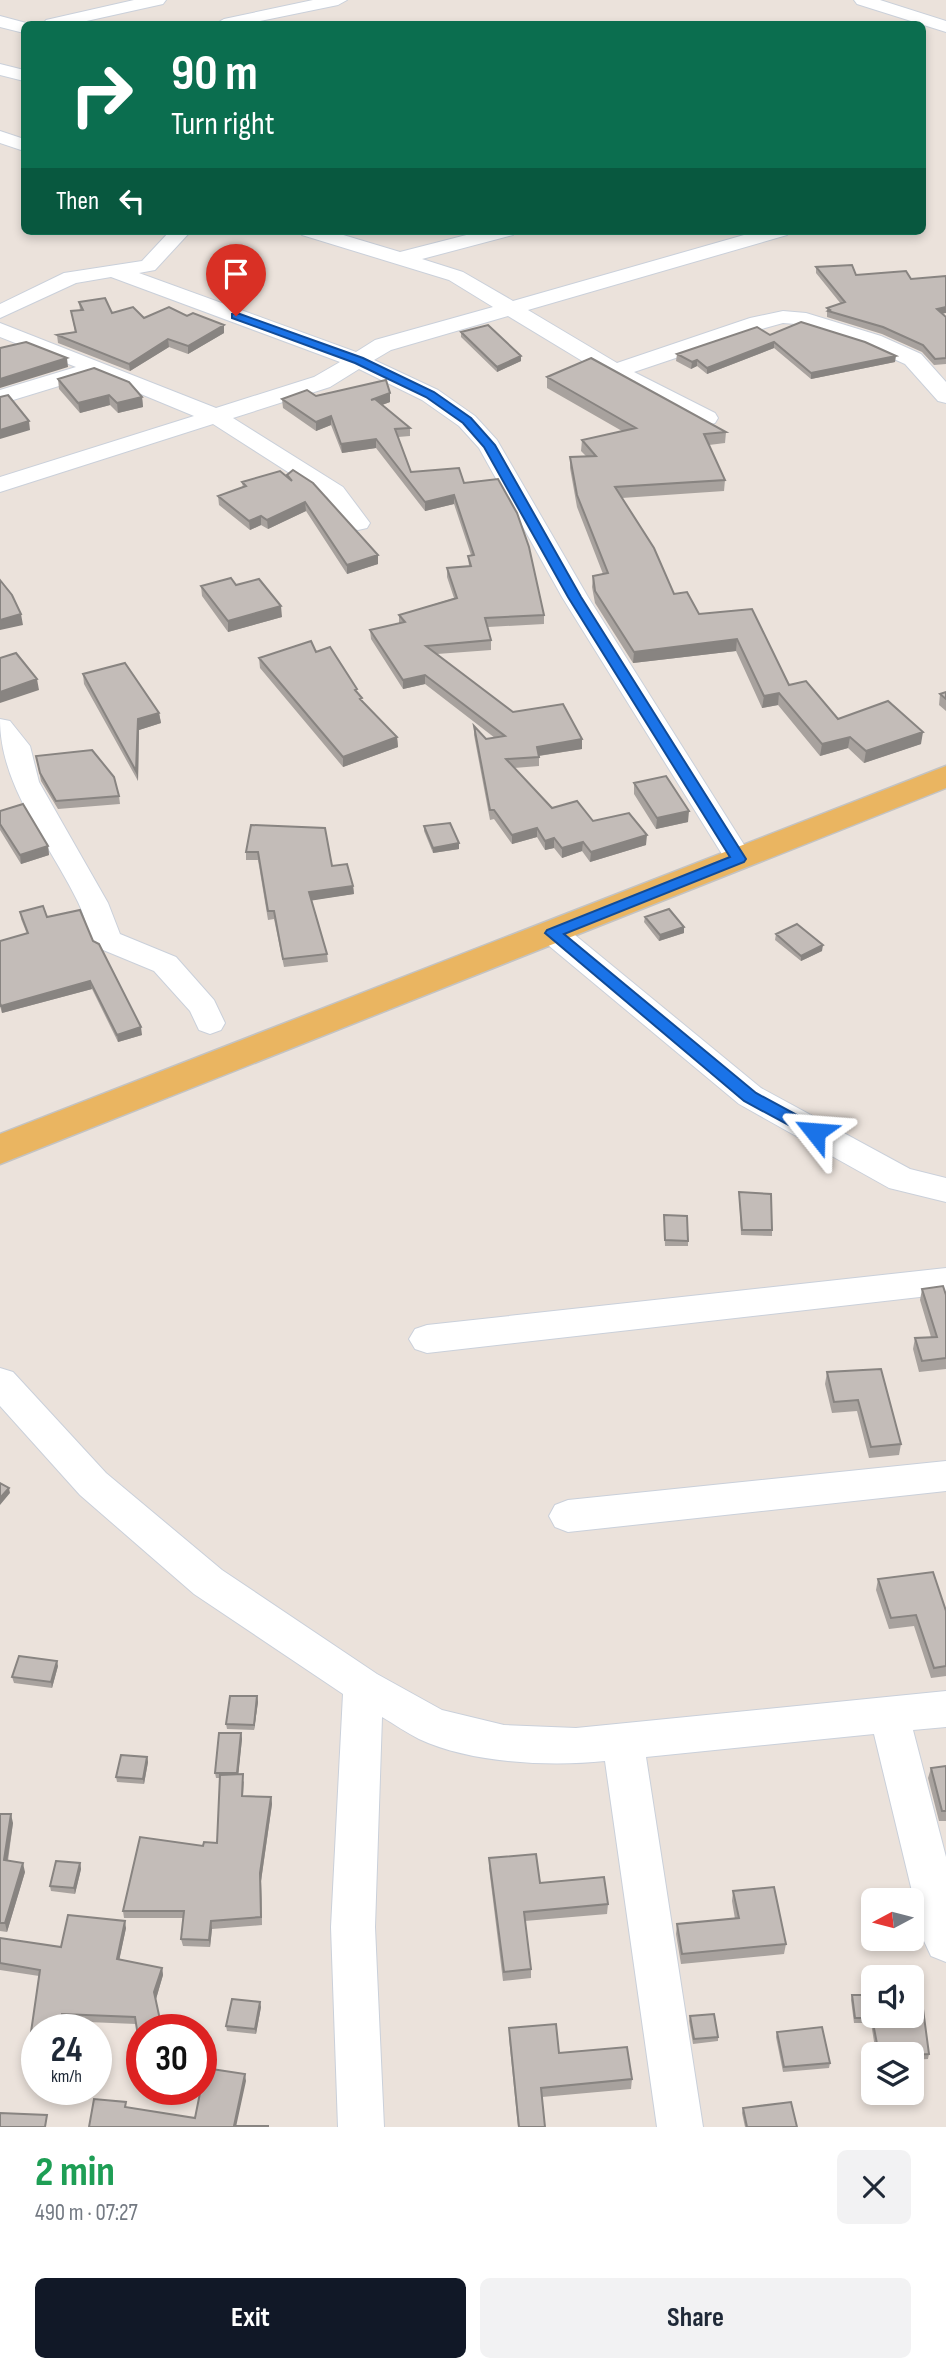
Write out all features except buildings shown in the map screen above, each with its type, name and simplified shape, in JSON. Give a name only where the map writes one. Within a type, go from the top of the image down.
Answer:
[{"type":"main road","points":[[0,1150],[946,776]]},
{"type":"street","points":[[65,21],[157,0]]},
{"type":"street","points":[[265,0],[296,21]]},
{"type":"street","points":[[238,21],[338,0]]},
{"type":"street","points":[[863,0],[946,27]]},
{"type":"street","points":[[0,21],[21,26]]},
{"type":"street","points":[[0,137],[21,144]]},
{"type":"street","points":[[0,312],[71,277],[148,266],[177,235]]},
{"type":"street","points":[[322,235],[456,276],[615,371],[707,418]]},
{"type":"street","points":[[400,259],[491,235]]},
{"type":"street","points":[[0,485],[322,382],[383,345],[766,235]]},
{"type":"street","points":[[113,271],[359,361],[430,395],[467,421],[489,445],[575,597],[739,859]]},
{"type":"street","points":[[615,371],[758,323],[783,317],[798,318],[873,341],[913,359],[946,396]]},
{"type":"street","points":[[0,329],[215,416],[335,492],[358,523]]},
{"type":"street","points":[[0,397],[97,368]]},
{"type":"street","points":[[0,727],[16,746],[25,782],[93,902],[107,940],[165,964],[203,1007],[209,1023]]},
{"type":"street","points":[[553,933],[750,1097],[901,1179],[946,1190]]},
{"type":"street","points":[[427,1339],[946,1280]]},
{"type":"street","points":[[0,1382],[93,1484],[208,1582],[363,1686],[434,1726],[504,1743],[576,1746],[946,1709]]},
{"type":"street","points":[[568,1516],[946,1476]]},
{"type":"street","points":[[361,2127],[353,1927],[363,1686]]},
{"type":"street","points":[[889,1714],[946,1941]]},
{"type":"street","points":[[623,1742],[680,2127]]},
{"type":"route","points":[[236,316],[359,361],[430,395],[467,421],[489,445],[575,597],[739,859],[553,933],[750,1097],[815,1132]]}]
